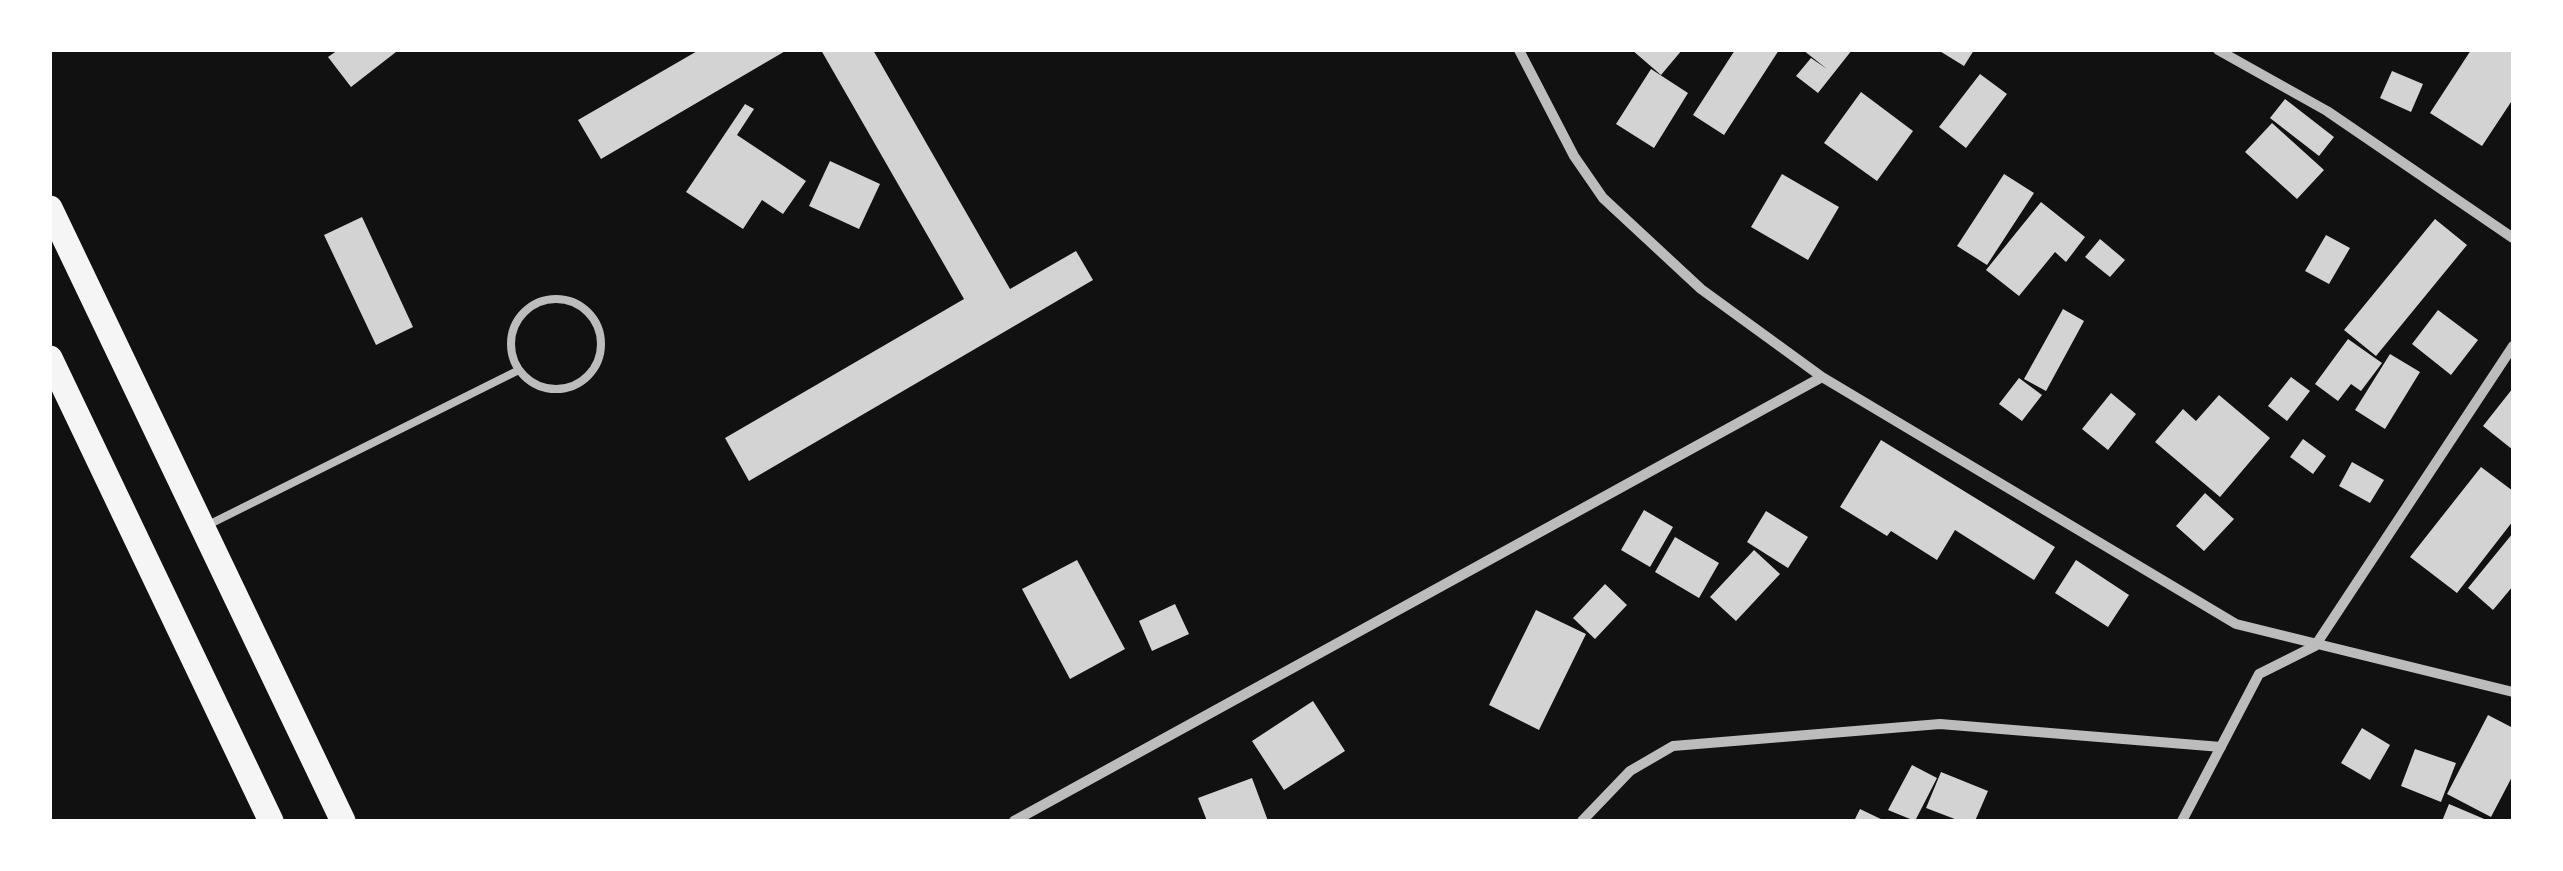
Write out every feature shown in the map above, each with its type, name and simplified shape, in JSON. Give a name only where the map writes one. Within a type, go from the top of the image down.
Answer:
[{"type":"main road","points":[[50,208],[342,821]]},
{"type":"main road","points":[[50,358],[270,821]]},
{"type":"street","points":[[1519,50],[1574,156],[1604,198],[1701,288],[1822,377],[2236,624],[2513,692]]},
{"type":"street","points":[[2218,50],[2327,111],[2513,238]]},
{"type":"street","points":[[2182,821],[2260,674],[2315,646],[2513,346]]},
{"type":"street","points":[[1014,821],[1822,377]]},
{"type":"street","points":[[1582,821],[1630,772],[1673,746],[1940,724],[2221,747]]},
{"type":"lane","points":[[552,297],[583,306],[602,332],[598,364],[576,387],[543,389],[517,371],[509,339],[522,310],[552,297]]},
{"type":"lane","points":[[204,527],[517,371]]},
{"type":"building","points":[[338,50],[396,52],[351,87],[328,57]]},
{"type":"building","points":[[699,50],[787,50],[601,159],[578,120]]},
{"type":"building","points":[[821,50],[873,50],[1010,289],[1076,251],[1093,280],[749,481],[725,438],[964,299]]},
{"type":"building","points":[[1632,50],[1682,50],[1661,75]]},
{"type":"building","points":[[1735,50],[1779,50],[1724,135],[1693,115]]},
{"type":"building","points":[[1803,50],[1852,50],[1818,93],[1796,76],[1811,58],[1827,69]]},
{"type":"building","points":[[1938,50],[1974,50],[1964,66]]},
{"type":"building","points":[[2471,50],[2513,50],[2513,99],[2482,146],[2430,113]]},
{"type":"building","points":[[1651,69],[1688,93],[1654,148],[1616,124]]},
{"type":"building","points":[[2392,71],[2423,84],[2411,112],[2380,98]]},
{"type":"building","points":[[1980,74],[2007,94],[1966,148],[1939,127]]},
{"type":"building","points":[[1861,92],[1913,131],[1877,181],[1824,143]]},
{"type":"building","points":[[2285,99],[2334,137],[2319,156],[2270,118]]},
{"type":"building","points":[[745,104],[754,109],[737,135],[806,181],[783,214],[762,200],[743,229],[686,192]]},
{"type":"building","points":[[2272,123],[2324,170],[2297,199],[2245,152]]},
{"type":"building","points":[[830,161],[880,184],[859,229],[809,206]]},
{"type":"building","points":[[1782,174],[1839,207],[1808,260],[1751,227]]},
{"type":"building","points":[[2004,174],[2034,193],[1987,265],[1957,246]]},
{"type":"building","points":[[2041,202],[2085,237],[2066,262],[2055,252],[2019,296],[1986,270]]},
{"type":"building","points":[[362,217],[413,327],[376,345],[324,235]]},
{"type":"building","points":[[2435,219],[2467,245],[2376,356],[2344,330]]},
{"type":"building","points":[[2326,235],[2350,248],[2329,284],[2305,271]]},
{"type":"building","points":[[2100,239],[2125,260],[2110,277],[2085,257]]},
{"type":"building","points":[[2063,309],[2084,321],[2046,391],[2024,379]]},
{"type":"building","points":[[2438,310],[2478,340],[2451,375],[2412,344]]},
{"type":"building","points":[[2348,339],[2382,363],[2361,391],[2351,384],[2338,401],[2315,384]]},
{"type":"building","points":[[2390,354],[2420,372],[2385,429],[2355,410]]},
{"type":"building","points":[[2291,377],[2310,391],[2287,421],[2268,406]]},
{"type":"building","points":[[2019,378],[2042,395],[2022,421],[1999,404]]},
{"type":"building","points":[[2513,388],[2513,450],[2483,426]]},
{"type":"building","points":[[2111,393],[2136,414],[2108,450],[2082,429]]},
{"type":"building","points":[[2219,395],[2270,438],[2220,497],[2155,442],[2183,409],[2196,421]]},
{"type":"building","points":[[2303,439],[2326,456],[2313,474],[2290,457]]},
{"type":"building","points":[[1881,440],[2055,547],[2034,580],[1955,530],[1937,560],[1891,531],[1887,536],[1840,507]]},
{"type":"building","points":[[2352,462],[2384,480],[2370,503],[2339,486]]},
{"type":"building","points":[[2481,467],[2513,491],[2513,521],[2457,593],[2410,557]]},
{"type":"building","points":[[2205,493],[2234,519],[2204,551],[2176,526]]},
{"type":"building","points":[[1644,510],[1673,527],[1650,567],[1621,550]]},
{"type":"building","points":[[1766,511],[1808,537],[1788,568],[1747,542]]},
{"type":"building","points":[[2513,533],[2513,586],[2493,610],[2468,588]]},
{"type":"building","points":[[1675,537],[1719,563],[1699,598],[1655,572]]},
{"type":"building","points":[[1754,550],[1780,574],[1736,621],[1710,597]]},
{"type":"building","points":[[1077,560],[1125,649],[1070,679],[1022,589]]},
{"type":"building","points":[[2076,560],[2129,595],[2108,627],[2055,593]]},
{"type":"building","points":[[1605,584],[1627,605],[1595,639],[1573,618]]},
{"type":"building","points":[[1175,604],[1189,634],[1152,651],[1139,621]]},
{"type":"building","points":[[1536,610],[1586,634],[1539,730],[1489,705]]},
{"type":"building","points":[[1313,701],[1345,751],[1284,790],[1252,741]]},
{"type":"building","points":[[2488,715],[2513,728],[2513,775],[2491,817],[2447,794]]},
{"type":"building","points":[[2362,728],[2390,745],[2370,780],[2341,763]]},
{"type":"building","points":[[2415,749],[2456,763],[2441,802],[2401,786]]},
{"type":"building","points":[[1912,765],[1937,778],[1915,821],[1888,810]]},
{"type":"building","points":[[1941,772],[1988,791],[1975,821],[1960,821],[1926,808]]},
{"type":"building","points":[[1252,778],[1268,821],[1207,821],[1198,798]]},
{"type":"building","points":[[2449,804],[2489,821],[2442,821]]},
{"type":"building","points":[[1860,809],[1885,821],[1854,821]]}]
